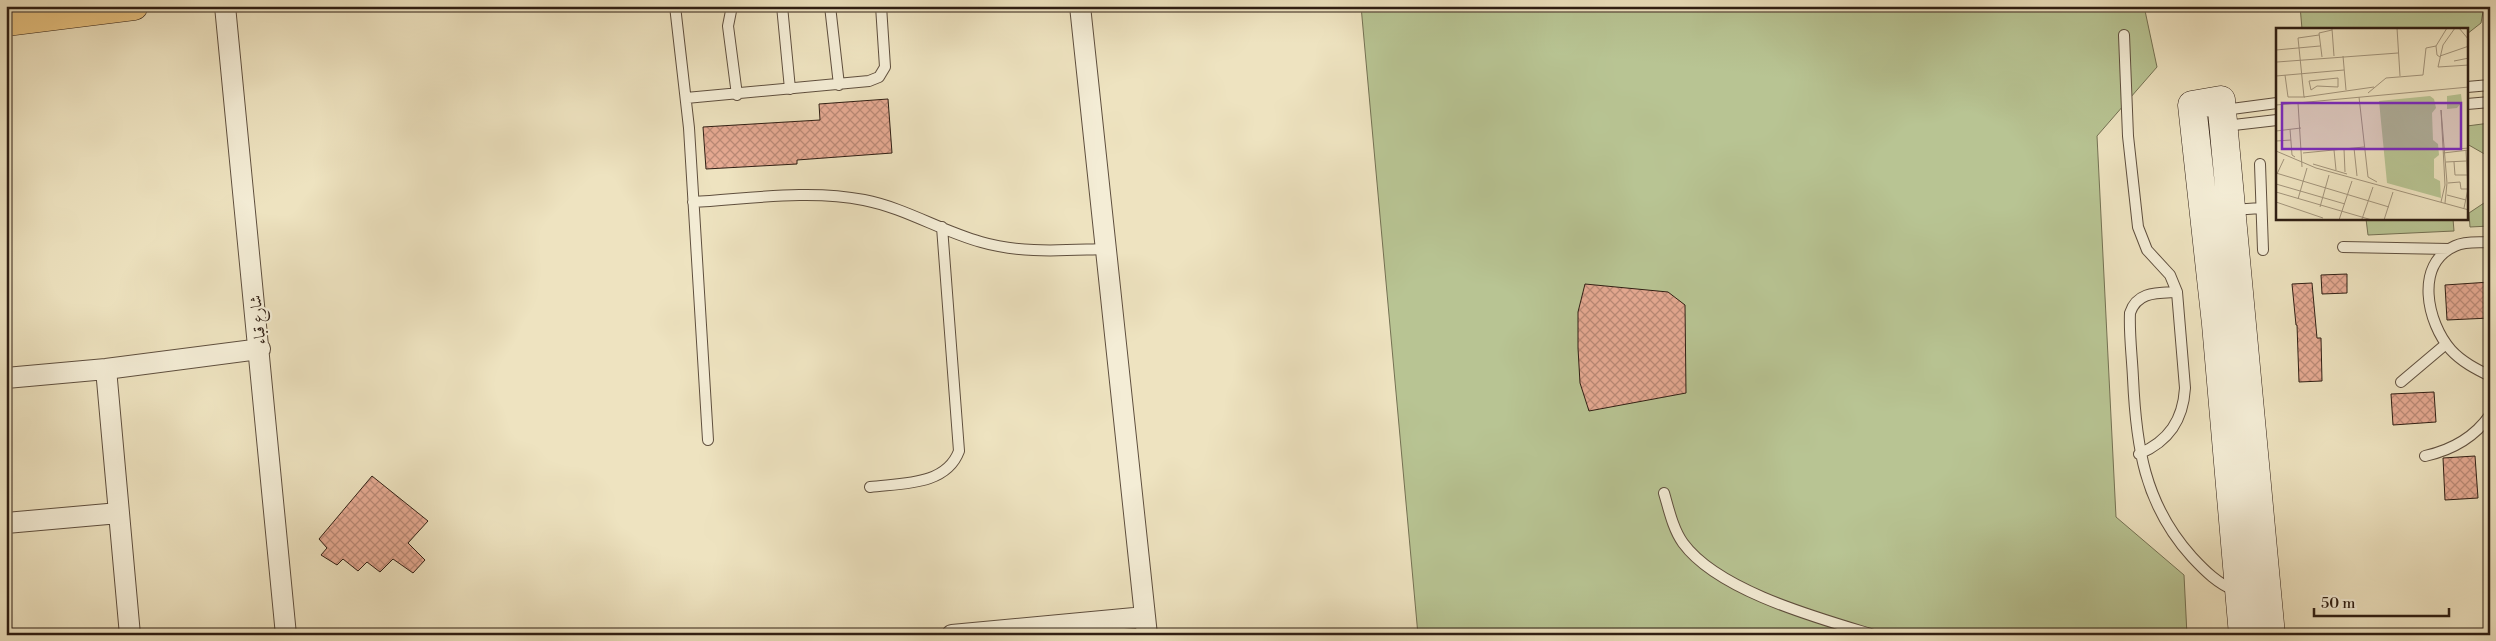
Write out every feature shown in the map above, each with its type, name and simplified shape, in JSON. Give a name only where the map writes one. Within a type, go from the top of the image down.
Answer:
[{"type":"highway","points":[[6,22],[134,6]]},
{"type":"main road","points":[[2243,635],[2253,595],[2232,210],[2222,112],[2192,105],[2253,595],[2270,635]]},
{"type":"street","name":"شارع قباء","points":[[225,6],[260,349],[286,635]]},
{"type":"street","points":[[952,635],[1146,626],[1080,6]]},
{"type":"street","points":[[6,378],[106,369],[260,349]]},
{"type":"street","points":[[106,369],[130,635]]},
{"type":"street","points":[[6,523],[119,513]]},
{"type":"lane","points":[[675,6],[686,98],[708,440]]},
{"type":"lane","points":[[732,6],[728,26],[737,95]]},
{"type":"lane","points":[[782,6],[790,89]]},
{"type":"lane","points":[[830,6],[839,85]]},
{"type":"lane","points":[[686,98],[737,95],[869,81],[882,74],[884,63],[881,6]]},
{"type":"lane","points":[[2124,35],[2128,136],[2138,227],[2147,250],[2170,275],[2177,292],[2184,402],[2173,428],[2164,440],[2139,454]]},
{"type":"lane","points":[[2468,86],[2490,85]]},
{"type":"lane","points":[[2468,104],[2490,102]]},
{"type":"lane","points":[[2222,112],[2276,103]]},
{"type":"lane","points":[[2222,112],[2276,120]]},
{"type":"lane","points":[[2260,164],[2263,250]]},
{"type":"lane","points":[[693,202],[843,196],[886,205],[962,236],[1006,247],[1030,250],[1106,249]]},
{"type":"lane","points":[[2232,210],[2262,208]]},
{"type":"lane","points":[[870,487],[933,478],[952,465],[959,451],[942,228]]},
{"type":"lane","points":[[2490,242],[2465,243],[2442,254],[2433,268],[2429,290],[2432,316],[2446,344],[2462,360],[2490,376]]},
{"type":"lane","points":[[2343,247],[2449,249]]},
{"type":"lane","points":[[2177,292],[2142,297],[2132,306],[2130,313],[2134,412],[2139,454],[2156,504],[2182,547],[2215,580],[2253,595]]},
{"type":"lane","points":[[2400,382],[2446,344]]},
{"type":"lane","points":[[2425,456],[2460,444],[2480,427],[2490,415]]},
{"type":"lane","points":[[1664,493],[1670,517],[1682,542],[1694,556],[1712,571],[1767,598],[1874,635]]},
{"type":"green space","points":[[1361,6],[2144,6],[2157,67],[2097,136],[2116,517],[2184,575],[2187,635],[1418,635]]},
{"type":"green space","points":[[2300,6],[2484,6],[2481,23],[2468,33],[2468,28],[2302,28]]},
{"type":"green space","points":[[2490,123],[2490,161],[2488,156],[2468,145],[2468,126]]},
{"type":"green space","points":[[2490,199],[2490,226],[2470,227],[2469,213]]},
{"type":"green space","points":[[2366,220],[2453,220],[2454,231],[2368,235]]},
{"type":"building","points":[[888,99],[892,153],[797,160],[797,164],[706,169],[703,127],[820,120],[819,104]]},
{"type":"building","points":[[2347,274],[2347,293],[2322,294],[2321,275]]},
{"type":"building","points":[[2490,282],[2490,318],[2447,320],[2445,285]]},
{"type":"building","points":[[2312,283],[2317,338],[2321,338],[2322,381],[2299,382],[2297,325],[2292,284]]},
{"type":"building","points":[[1585,284],[1668,292],[1685,305],[1686,393],[1589,411],[1580,383],[1578,348],[1578,312]]},
{"type":"building","points":[[2434,392],[2436,422],[2393,425],[2391,394]]},
{"type":"building","points":[[2475,456],[2478,498],[2445,500],[2443,458]]},
{"type":"building","points":[[372,476],[428,521],[408,543],[425,560],[413,573],[393,559],[380,572],[367,562],[358,571],[343,559],[337,565],[321,555],[327,548],[319,539]]}]
